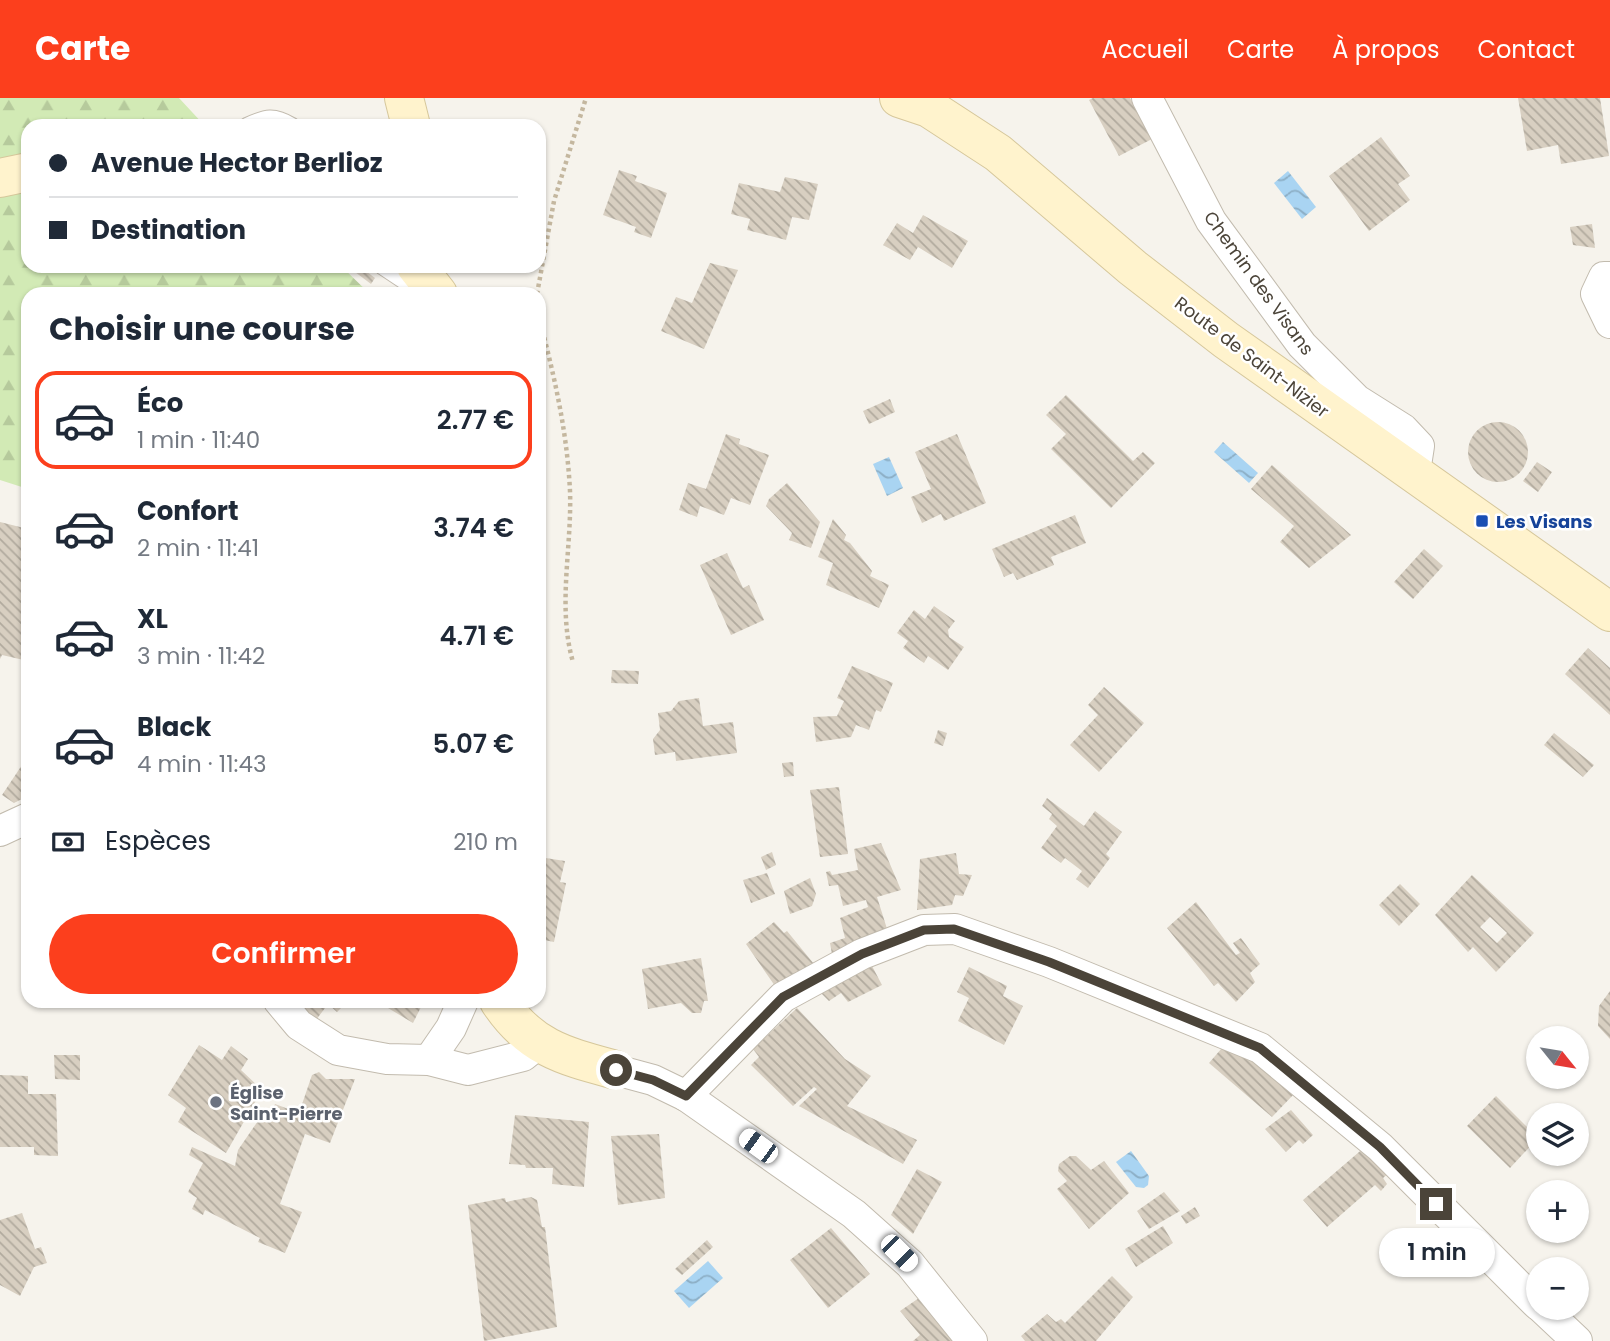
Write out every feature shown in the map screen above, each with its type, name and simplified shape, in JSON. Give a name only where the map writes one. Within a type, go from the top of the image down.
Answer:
[{"type":"main road","points":[[404,98],[409,119]]},
{"type":"main road","name":"Route de Saint-Nizier","points":[[899,98],[929,108],[998,153],[1133,268],[1226,340],[1610,612]]},
{"type":"main road","points":[[0,178],[21,174]]},
{"type":"main road","points":[[422,273],[432,287]]},
{"type":"main road","points":[[504,1008],[510,1018],[538,1044],[616,1070]]},
{"type":"street","name":"Chemin des Visans","points":[[1147,98],[1211,221],[1302,345],[1357,400],[1403,429],[1419,446],[1417,458],[1408,471]]},
{"type":"street","points":[[1610,277],[1604,277],[1596,295],[1610,323]]},
{"type":"street","points":[[0,831],[21,821]]},
{"type":"street","points":[[686,1096],[783,997],[862,954],[924,930],[954,929],[1049,962],[1260,1048],[1380,1147],[1526,1292]]},
{"type":"street","points":[[285,1008],[299,1025],[338,1050],[387,1059],[429,1060],[468,1070],[523,1056],[538,1044]]},
{"type":"street","points":[[429,1060],[451,1028],[460,1008]]},
{"type":"street","points":[[616,1070],[653,1080],[686,1096],[854,1214],[888,1241],[910,1264],[972,1341]]},
{"type":"street","points":[[1555,1320],[1577,1341]]},
{"type":"lane","points":[[262,119],[280,119]]},
{"type":"lane","points":[[393,273],[414,287]]},
{"type":"path","points":[[546,245],[554,201],[586,98]]},
{"type":"path","points":[[546,344],[564,414],[570,493],[565,636],[573,662]]},
{"type":"green space","points":[[0,98],[179,98],[198,119],[21,119],[21,273],[348,273],[363,287],[21,287],[21,487],[0,480]]},
{"type":"water","points":[[1288,171],[1316,207],[1302,219],[1274,183]]},
{"type":"water","points":[[1223,442],[1258,473],[1249,483],[1214,452]]},
{"type":"water","points":[[889,457],[903,488],[887,496],[873,464]]},
{"type":"water","points":[[1131,1151],[1149,1176],[1148,1185],[1144,1188],[1136,1187],[1116,1162]]},
{"type":"water","points":[[708,1261],[723,1278],[689,1308],[674,1291]]},
{"type":"building","points":[[1130,98],[1152,139],[1119,156],[1089,100]]},
{"type":"building","points":[[1518,98],[1600,98],[1609,156],[1561,164],[1558,145],[1527,151]]},
{"type":"building","points":[[1381,137],[1410,176],[1398,184],[1410,200],[1369,231],[1329,176]]},
{"type":"building","points":[[619,170],[637,176],[635,181],[667,193],[651,238],[634,232],[636,227],[603,215]]},
{"type":"building","points":[[785,177],[818,184],[809,220],[792,217],[786,240],[747,230],[750,219],[731,214],[739,183],[780,192]]},
{"type":"building","points":[[923,215],[968,241],[952,268],[918,247],[910,260],[883,245],[897,223],[913,233]]},
{"type":"building","points":[[1592,224],[1595,248],[1573,245],[1570,227]]},
{"type":"building","points":[[710,263],[738,270],[704,349],[661,331],[676,297],[692,303]]},
{"type":"building","points":[[356,273],[368,273],[375,278],[371,284]]},
{"type":"building","points":[[1066,395],[1133,461],[1143,452],[1155,463],[1111,508],[1051,449],[1066,434],[1046,415]]},
{"type":"building","points":[[890,399],[895,412],[869,424],[863,411]]},
{"type":"building","points":[[1492,422],[1504,422],[1520,430],[1526,440],[1526,464],[1520,474],[1504,482],[1492,482],[1476,474],[1468,458],[1468,446],[1476,430]]},
{"type":"building","points":[[726,434],[740,439],[739,444],[769,455],[750,505],[731,498],[724,515],[700,506],[697,517],[679,510],[688,483],[706,489]]},
{"type":"building","points":[[957,434],[986,503],[944,521],[941,514],[922,523],[911,497],[931,489],[915,452]]},
{"type":"building","points":[[1537,462],[1552,472],[1538,492],[1523,481]]},
{"type":"building","points":[[1272,465],[1351,535],[1309,568],[1280,542],[1294,526],[1251,489]]},
{"type":"building","points":[[787,483],[820,522],[811,548],[789,540],[792,533],[766,506],[769,499]]},
{"type":"building","points":[[1075,515],[1086,543],[1051,557],[1054,565],[1017,580],[1013,573],[1004,577],[992,549]]},
{"type":"building","points":[[833,519],[846,535],[844,540],[850,543],[872,571],[870,576],[889,585],[879,608],[826,585],[833,563],[818,557]]},
{"type":"building","points":[[0,522],[21,527],[21,659],[2,655],[0,659]]},
{"type":"building","points":[[1424,549],[1443,566],[1413,599],[1394,582]]},
{"type":"building","points":[[727,553],[743,588],[749,585],[764,620],[731,635],[700,565]]},
{"type":"building","points":[[934,606],[955,621],[948,630],[949,637],[964,647],[948,670],[928,656],[924,663],[903,648],[908,641],[897,633],[914,610],[925,619]]},
{"type":"building","points":[[1588,648],[1610,668],[1610,715],[1565,674]]},
{"type":"building","points":[[852,666],[893,683],[881,712],[876,710],[869,730],[856,725],[851,737],[816,742],[813,717],[837,716],[844,701],[837,698]]},
{"type":"building","points":[[612,670],[639,671],[638,684],[611,683]]},
{"type":"building","points":[[1104,687],[1144,723],[1099,772],[1070,745],[1098,715],[1088,705]]},
{"type":"building","points":[[699,698],[703,726],[733,722],[737,753],[676,761],[675,752],[655,755],[653,739],[660,730],[658,713],[671,711],[679,701]]},
{"type":"building","points":[[938,730],[947,733],[943,746],[934,743]]},
{"type":"building","points":[[1554,733],[1594,765],[1583,777],[1544,745]]},
{"type":"building","points":[[793,762],[794,776],[784,777],[782,763]]},
{"type":"building","points":[[21,766],[21,800],[14,803],[2,795]]},
{"type":"building","points":[[839,787],[848,854],[820,857],[810,790]]},
{"type":"building","points":[[1047,798],[1084,826],[1095,811],[1122,832],[1106,854],[1110,858],[1088,888],[1076,879],[1082,871],[1065,858],[1061,863],[1041,848],[1057,826],[1049,819],[1052,814],[1042,806]]},
{"type":"building","points":[[881,843],[901,890],[877,897],[888,932],[833,960],[830,943],[845,938],[840,918],[868,907],[866,900],[843,906],[838,885],[829,886],[826,872],[830,871],[832,875],[858,870],[854,849]]},
{"type":"building","points":[[772,852],[776,865],[766,870],[761,857]]},
{"type":"building","points":[[956,853],[959,874],[972,875],[963,896],[955,895],[952,905],[917,910],[920,859]]},
{"type":"building","points":[[546,858],[565,861],[560,882],[566,883],[554,942],[546,940]]},
{"type":"building","points":[[767,873],[775,894],[751,903],[743,880]]},
{"type":"building","points":[[1472,875],[1534,933],[1496,972],[1473,947],[1468,952],[1435,915]],"holes":[[[1490,917],[1507,933],[1497,943],[1480,927]]]},
{"type":"building","points":[[810,878],[816,894],[812,906],[790,914],[784,891]]},
{"type":"building","points":[[1400,884],[1420,904],[1399,926],[1379,905]]},
{"type":"building","points":[[1196,902],[1236,955],[1240,953],[1233,943],[1241,938],[1260,964],[1250,973],[1255,982],[1236,1002],[1218,983],[1214,986],[1167,928]]},
{"type":"building","points":[[774,922],[784,933],[787,931],[814,964],[775,986],[746,944]]},
{"type":"building","points":[[701,958],[708,1001],[704,1001],[701,1013],[692,1013],[681,1003],[648,1009],[642,969]]},
{"type":"building","points":[[872,966],[882,985],[848,1002],[841,993],[829,1001],[820,992]]},
{"type":"building","points":[[969,967],[1007,986],[1003,996],[1023,1006],[1004,1045],[958,1021],[969,998],[957,992]]},
{"type":"building","points":[[1610,991],[1610,1039],[1598,1026],[1599,1006]]},
{"type":"building","points":[[305,1008],[325,1008],[316,1020]]},
{"type":"building","points":[[388,1008],[420,1008],[413,1023]]},
{"type":"building","points":[[797,1008],[845,1059],[871,1076],[847,1106],[917,1140],[903,1164],[799,1106],[817,1089],[814,1087],[793,1106],[751,1065],[759,1057],[753,1049]]},
{"type":"building","points":[[1228,1041],[1295,1093],[1272,1117],[1209,1063]]},
{"type":"building","name":"Église Saint-Pierre","points":[[199,1045],[222,1060],[231,1046],[248,1059],[241,1070],[262,1090],[226,1153],[178,1122],[186,1108],[168,1095]]},
{"type":"building","points":[[54,1055],[80,1055],[80,1080],[55,1079]]},
{"type":"building","points":[[319,1072],[326,1079],[355,1079],[330,1143],[305,1134],[280,1204],[302,1212],[285,1253],[258,1242],[260,1238],[205,1210],[203,1215],[192,1209],[197,1198],[188,1192],[203,1163],[189,1155],[192,1147],[235,1166],[238,1150],[262,1115],[269,1118],[275,1104],[299,1113],[312,1075]]},
{"type":"building","points":[[0,1075],[28,1076],[28,1094],[56,1094],[58,1156],[34,1155],[34,1147],[0,1147]]},
{"type":"building","points":[[1496,1096],[1526,1126],[1526,1151],[1510,1168],[1467,1126]]},
{"type":"building","points":[[1291,1110],[1313,1135],[1303,1144],[1299,1140],[1286,1152],[1265,1129]]},
{"type":"building","points":[[515,1115],[589,1122],[584,1187],[552,1184],[553,1168],[526,1168],[525,1165],[509,1164]]},
{"type":"building","points":[[659,1134],[665,1198],[618,1205],[611,1136]]},
{"type":"building","points":[[1366,1146],[1390,1172],[1383,1178],[1387,1184],[1381,1191],[1375,1185],[1327,1227],[1303,1200]]},
{"type":"building","points":[[1070,1156],[1076,1156],[1091,1170],[1104,1161],[1129,1193],[1089,1229],[1057,1189],[1067,1181],[1058,1171],[1059,1164]]},
{"type":"building","points":[[917,1169],[942,1182],[913,1234],[891,1215]]},
{"type":"building","points":[[1164,1192],[1180,1211],[1149,1229],[1137,1211]]},
{"type":"building","points":[[531,1197],[537,1200],[542,1227],[545,1227],[557,1327],[484,1341],[468,1205],[505,1198],[506,1202]]},
{"type":"building","points":[[1195,1207],[1200,1216],[1186,1224],[1181,1216]]},
{"type":"building","points":[[22,1213],[35,1249],[41,1247],[47,1263],[34,1267],[20,1296],[0,1285],[0,1220]]},
{"type":"building","points":[[1163,1226],[1173,1243],[1136,1267],[1125,1249]]},
{"type":"building","points":[[831,1228],[870,1274],[828,1308],[790,1260]]},
{"type":"building","points":[[707,1240],[713,1247],[682,1275],[675,1269]]},
{"type":"building","points":[[1112,1276],[1133,1297],[1096,1341],[1025,1341],[1021,1336],[1047,1314],[1056,1322],[1061,1319],[1065,1323]]},
{"type":"building","points":[[919,1298],[953,1341],[913,1341],[920,1335],[900,1311]]},
{"type":"place","name":"Les Visans","points":[[1482,521]]},
{"type":"place","name":"Église Saint-Pierre","points":[[216,1102]]},
{"type":"route","points":[[616,1070],[653,1080],[686,1096],[783,997],[862,954],[924,930],[954,929],[1049,962],[1260,1048],[1380,1147],[1436,1204]]}]
